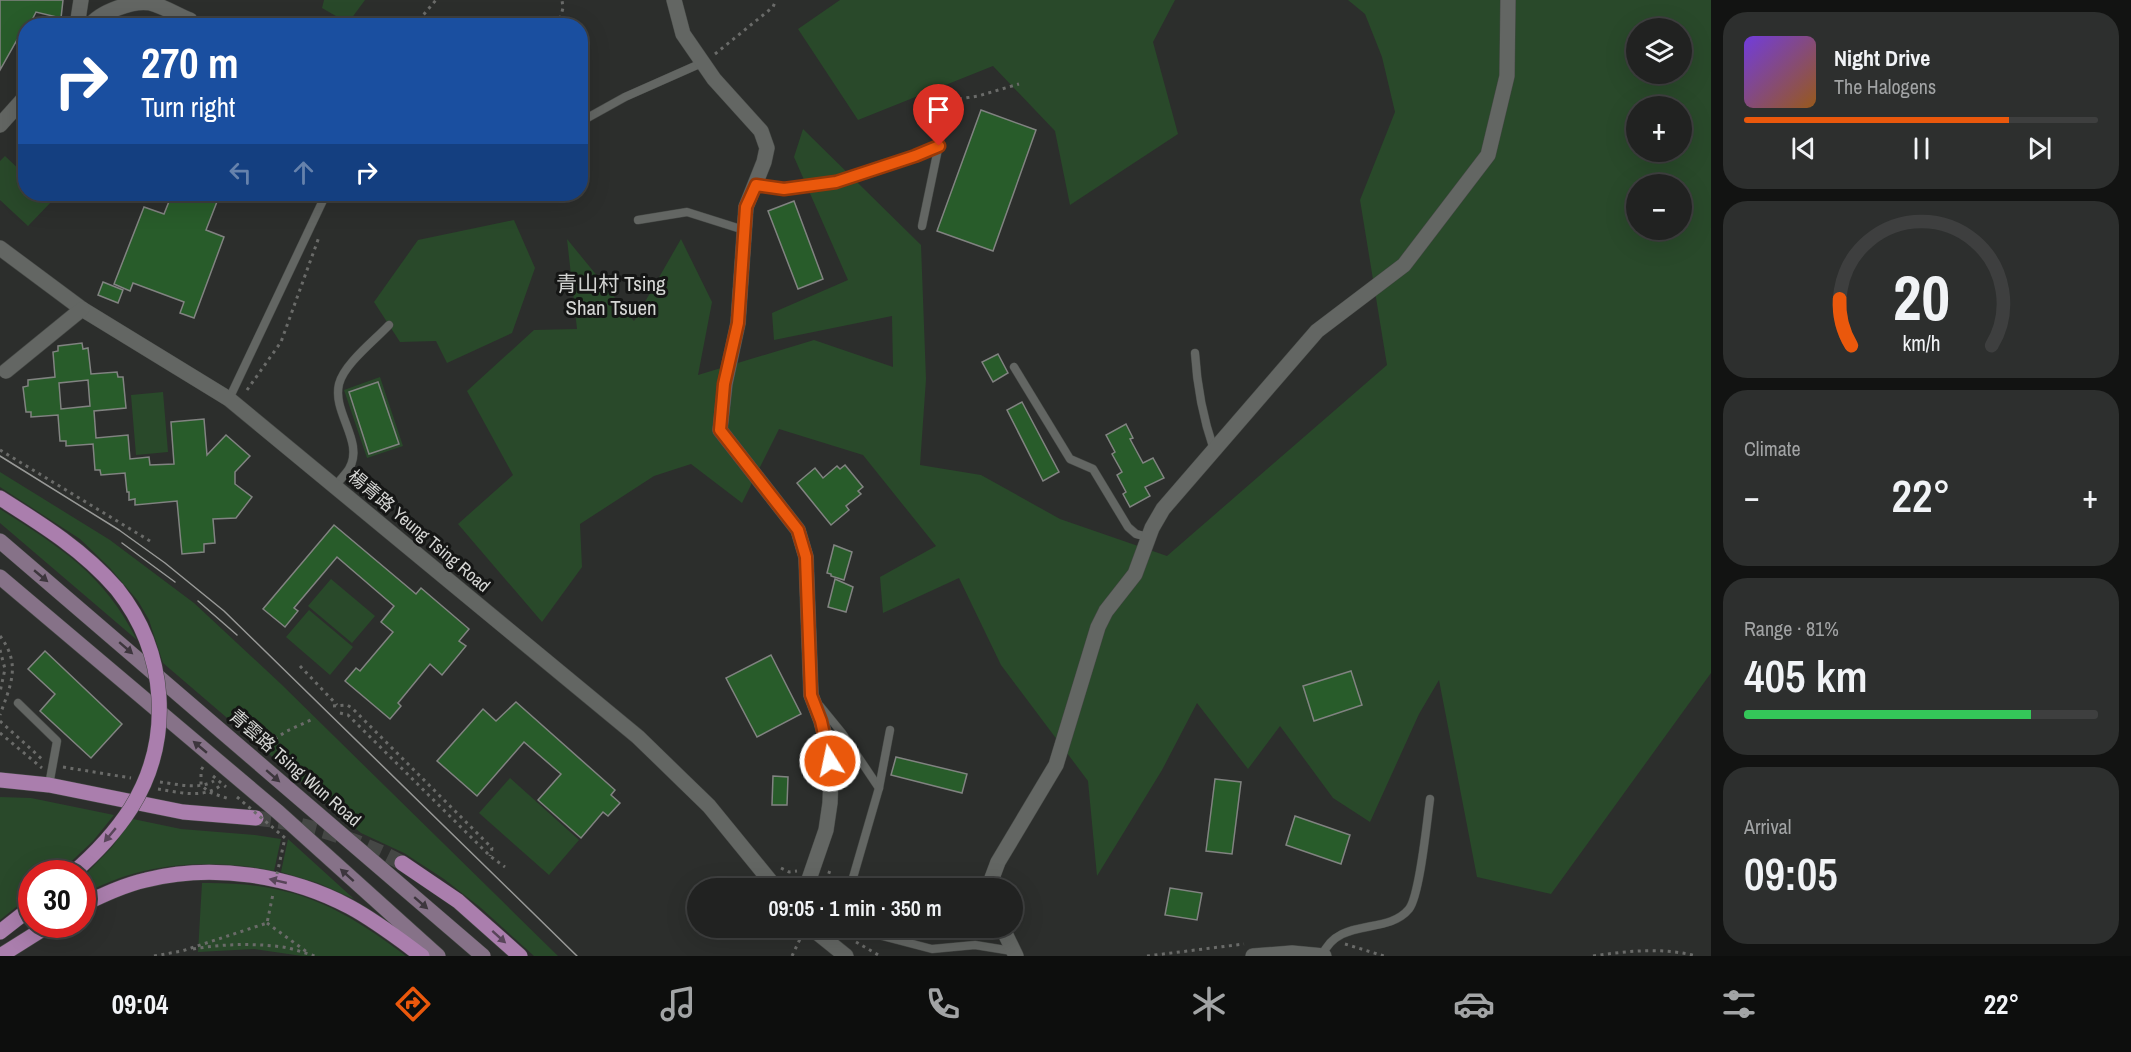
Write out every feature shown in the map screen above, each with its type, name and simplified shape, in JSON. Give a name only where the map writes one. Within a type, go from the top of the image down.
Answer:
[{"type":"main road","points":[[0,498],[71,544],[96,566],[117,589],[141,625],[153,657],[159,699],[157,736],[148,773],[130,808],[101,846],[86,860]]},
{"type":"main road","name":"青雲路 Tsing Wun Road","points":[[0,541],[483,956]]},
{"type":"main road","points":[[0,577],[278,812],[438,956]]},
{"type":"main road","points":[[0,780],[49,785],[183,812],[256,818]]},
{"type":"main road","points":[[402,863],[458,901],[520,956]]},
{"type":"main road","points":[[96,899],[131,884],[165,876],[212,873],[246,875],[297,886],[336,900],[381,926],[422,956]]},
{"type":"main road","points":[[0,932],[18,918]]},
{"type":"main road","points":[[0,956],[29,938]]},
{"type":"street","points":[[78,18],[81,0]]},
{"type":"street","points":[[674,0],[683,34],[714,79],[761,131],[766,141],[764,162],[746,207],[738,323],[724,384],[720,430],[798,530],[806,557],[811,695],[826,739],[831,775],[826,830],[809,878]]},
{"type":"street","points":[[992,878],[998,862],[1056,765],[1101,620],[1134,574],[1148,537],[1167,503],[1317,331],[1404,265],[1488,155],[1506,76],[1508,0]]},
{"type":"street","points":[[99,18],[122,6],[149,3],[185,18]]},
{"type":"street","points":[[0,125],[18,105]]},
{"type":"street","name":"楊青路 Yeung Tsing Road","points":[[0,248],[82,309],[232,392],[335,486],[663,759],[731,830],[768,878]]},
{"type":"street","points":[[6,371],[82,309]]},
{"type":"street","points":[[817,938],[846,956]]},
{"type":"street","points":[[1007,938],[1015,954]]},
{"type":"street","points":[[1254,956],[1292,953],[1323,956]]},
{"type":"lane","points":[[588,118],[704,62]]},
{"type":"lane","points":[[922,226],[948,101]]},
{"type":"lane","points":[[756,185],[784,189],[836,182],[939,146]]},
{"type":"lane","points":[[232,392],[323,201]]},
{"type":"lane","points":[[638,220],[687,212],[744,230]]},
{"type":"lane","points":[[335,486],[349,470],[354,455],[339,402],[339,383],[349,367],[389,325]]},
{"type":"lane","points":[[1194,353],[1202,414],[1214,450]]},
{"type":"lane","points":[[1014,368],[1070,459],[1093,469],[1128,527],[1136,534],[1148,537]]},
{"type":"lane","points":[[811,695],[842,733],[879,788]]},
{"type":"lane","points":[[18,704],[57,741],[49,785]]},
{"type":"lane","points":[[853,878],[879,788],[890,730]]},
{"type":"lane","points":[[1323,956],[1326,946],[1338,936],[1350,930],[1397,920],[1410,908],[1416,890],[1430,799]]},
{"type":"lane","points":[[890,938],[932,949],[975,945],[995,947],[1015,954]]},
{"type":"path","points":[[421,18],[436,0]]},
{"type":"path","points":[[560,18],[562,0]]},
{"type":"path","points":[[704,62],[773,7],[776,0]]},
{"type":"path","points":[[948,101],[978,96],[1019,84]]},
{"type":"path","points":[[232,392],[244,394],[281,342],[320,236]]},
{"type":"path","points":[[0,450],[150,541]]},
{"type":"path","points":[[0,636],[9,650],[13,668],[10,687],[0,716]]},
{"type":"path","points":[[0,650],[5,669],[0,692]]},
{"type":"path","points":[[300,666],[335,705],[347,705],[352,708],[492,848],[490,856]]},
{"type":"path","points":[[340,713],[348,715],[490,856],[505,867]]},
{"type":"path","points":[[258,750],[286,731],[313,719]]},
{"type":"path","points":[[201,786],[203,767]]},
{"type":"path","points":[[201,786],[214,779],[226,787]]},
{"type":"path","points":[[153,781],[201,786],[209,792],[231,800]]},
{"type":"path","points":[[150,788],[190,793],[209,792],[220,786]]},
{"type":"path","points":[[237,797],[285,838],[277,874]]},
{"type":"path","points":[[774,861],[780,868],[789,872],[798,871],[804,865]]},
{"type":"path","points":[[267,923],[274,886]]},
{"type":"path","points":[[182,951],[267,923]]},
{"type":"path","points":[[267,923],[313,955]]},
{"type":"path","points":[[792,956],[802,938]]},
{"type":"path","points":[[154,956],[230,944],[286,947],[313,955]]},
{"type":"path","points":[[1593,956],[1635,950],[1683,952],[1696,956]]},
{"type":"green space","points":[[324,0],[365,0],[352,18],[339,18],[322,8]]},
{"type":"green space","points":[[840,0],[1175,0],[1153,42],[1178,134],[1070,205],[1055,131],[993,66],[858,120],[798,29]]},
{"type":"green space","points":[[1348,0],[1711,0],[1711,673],[1551,894],[1477,877],[1439,680],[1419,714],[1370,822],[1333,798],[1280,726],[1248,769],[1197,703],[1162,770],[1097,876],[1088,781],[1001,665],[959,578],[883,613],[880,577],[936,546],[863,455],[779,429],[742,503],[691,464],[654,476],[580,524],[582,567],[542,622],[458,524],[513,475],[467,391],[534,330],[577,329],[567,239],[634,321],[681,239],[712,302],[698,375],[814,340],[893,367],[892,316],[774,340],[772,313],[848,280],[794,157],[803,129],[921,245],[926,379],[920,465],[981,475],[1060,519],[1167,556],[1387,365],[1360,200],[1395,112],[1382,57],[1365,14]]},
{"type":"green space","points":[[5,156],[18,168],[18,201],[52,201],[28,226],[0,200],[0,161]]},
{"type":"green space","points":[[514,220],[535,268],[512,333],[447,363],[436,341],[400,342],[374,302],[418,240]]},
{"type":"green space","points":[[380,377],[403,446],[367,458],[344,390]]},
{"type":"green space","points":[[163,392],[168,452],[136,455],[131,395]]},
{"type":"green space","points":[[0,472],[110,540],[194,603],[281,684],[558,956],[534,956],[481,908],[444,879],[404,853],[361,833],[163,663],[149,620],[138,601],[110,568],[80,539],[0,487]]},
{"type":"green space","points":[[0,509],[61,550],[95,579],[124,617],[137,640],[0,523]]},
{"type":"green space","points":[[331,579],[375,616],[352,643],[308,606]]},
{"type":"green space","points":[[309,610],[353,647],[330,675],[286,637]]},
{"type":"green space","points":[[510,778],[579,840],[549,875],[479,813]]},
{"type":"green space","points":[[0,797],[31,798],[114,815],[93,841],[73,860],[18,860],[18,905],[0,920]]},
{"type":"green space","points":[[133,819],[181,829],[281,839],[274,871],[226,865],[176,866],[152,869],[96,888],[96,864]]},
{"type":"green space","points":[[288,839],[354,899],[318,883],[281,872]]},
{"type":"green space","points":[[202,883],[262,887],[312,900],[358,923],[406,956],[302,956],[254,949],[198,952]]},
{"type":"building","points":[[0,0],[63,0],[61,18],[36,12],[33,18],[18,18],[18,40],[0,70]]},
{"type":"building","points":[[981,110],[1036,130],[993,251],[937,231]]},
{"type":"building","points":[[169,201],[217,201],[206,230],[224,237],[194,318],[180,313],[184,302],[133,283],[130,291],[114,284],[144,207],[164,214]]},
{"type":"building","points":[[794,201],[823,279],[798,289],[768,211]]},
{"type":"building","points":[[103,282],[123,290],[118,303],[98,295]]},
{"type":"building","points":[[82,343],[83,349],[88,348],[91,374],[117,372],[118,377],[123,377],[126,408],[94,411],[96,438],[128,435],[130,459],[149,457],[150,465],[174,464],[171,422],[204,419],[207,455],[226,435],[250,456],[235,472],[235,484],[252,497],[236,518],[213,519],[215,543],[204,544],[204,552],[182,554],[177,501],[135,505],[135,499],[129,500],[125,473],[101,475],[100,470],[95,470],[93,444],[66,446],[66,441],[60,441],[58,415],[31,417],[31,412],[26,412],[23,387],[28,386],[28,380],[55,377],[53,352],[58,351],[58,346]],"holes":[[[88,380],[90,406],[61,409],[59,383]]]},
{"type":"building","points":[[998,354],[1008,373],[993,382],[982,362]]},
{"type":"building","points":[[378,382],[399,444],[369,454],[349,392]]},
{"type":"building","points":[[1022,402],[1059,472],[1043,481],[1007,410]]},
{"type":"building","points":[[1126,424],[1133,438],[1130,439],[1143,463],[1153,458],[1164,478],[1145,487],[1150,496],[1130,507],[1123,494],[1126,492],[1117,475],[1122,472],[1112,454],[1115,452],[1106,435]]},
{"type":"building","points":[[845,465],[863,487],[858,491],[861,494],[846,506],[849,510],[831,525],[797,483],[815,468],[823,478],[837,466],[840,469]]},
{"type":"building","points":[[334,525],[416,594],[421,588],[469,629],[459,641],[466,646],[442,675],[430,664],[398,703],[401,706],[390,719],[345,681],[356,668],[360,671],[393,632],[381,622],[394,606],[337,557],[294,608],[298,611],[285,627],[263,609]]},
{"type":"building","points":[[834,545],[852,552],[844,580],[827,573]]},
{"type":"building","points":[[835,579],[853,587],[846,612],[828,607]]},
{"type":"building","points":[[45,651],[122,724],[91,758],[40,711],[55,694],[28,669]]},
{"type":"building","points":[[771,655],[801,714],[757,737],[726,678]]},
{"type":"building","points":[[1351,671],[1362,705],[1314,721],[1303,686]]},
{"type":"building","points":[[516,702],[615,790],[611,795],[620,803],[608,816],[603,812],[581,838],[538,800],[561,774],[524,742],[477,796],[437,761],[483,709],[496,721]]},
{"type":"building","points":[[896,757],[967,774],[962,793],[891,775]]},
{"type":"building","points":[[773,776],[788,777],[787,805],[772,805]]},
{"type":"building","points":[[1215,779],[1241,782],[1232,854],[1206,851]]},
{"type":"building","points":[[1295,816],[1350,835],[1341,864],[1286,845]]},
{"type":"building","points":[[1170,888],[1202,893],[1197,920],[1165,915]]},
{"type":"tunnel","points":[[256,818],[331,833],[367,846],[402,863]]},
{"type":"tram line","points":[[0,456],[119,530],[165,563],[224,611],[577,956]]},
{"type":"tram line","points":[[122,543],[175,582]]},
{"type":"tram line","points":[[198,601],[237,635]]},
{"type":"district","name":"青山村 Tsing Shan Tsuen","points":[[611,296]]},
{"type":"route","points":[[830,761],[821,721],[811,695],[806,557],[798,530],[720,430],[724,384],[738,323],[746,207],[756,185],[784,189],[836,182],[939,146]]}]
